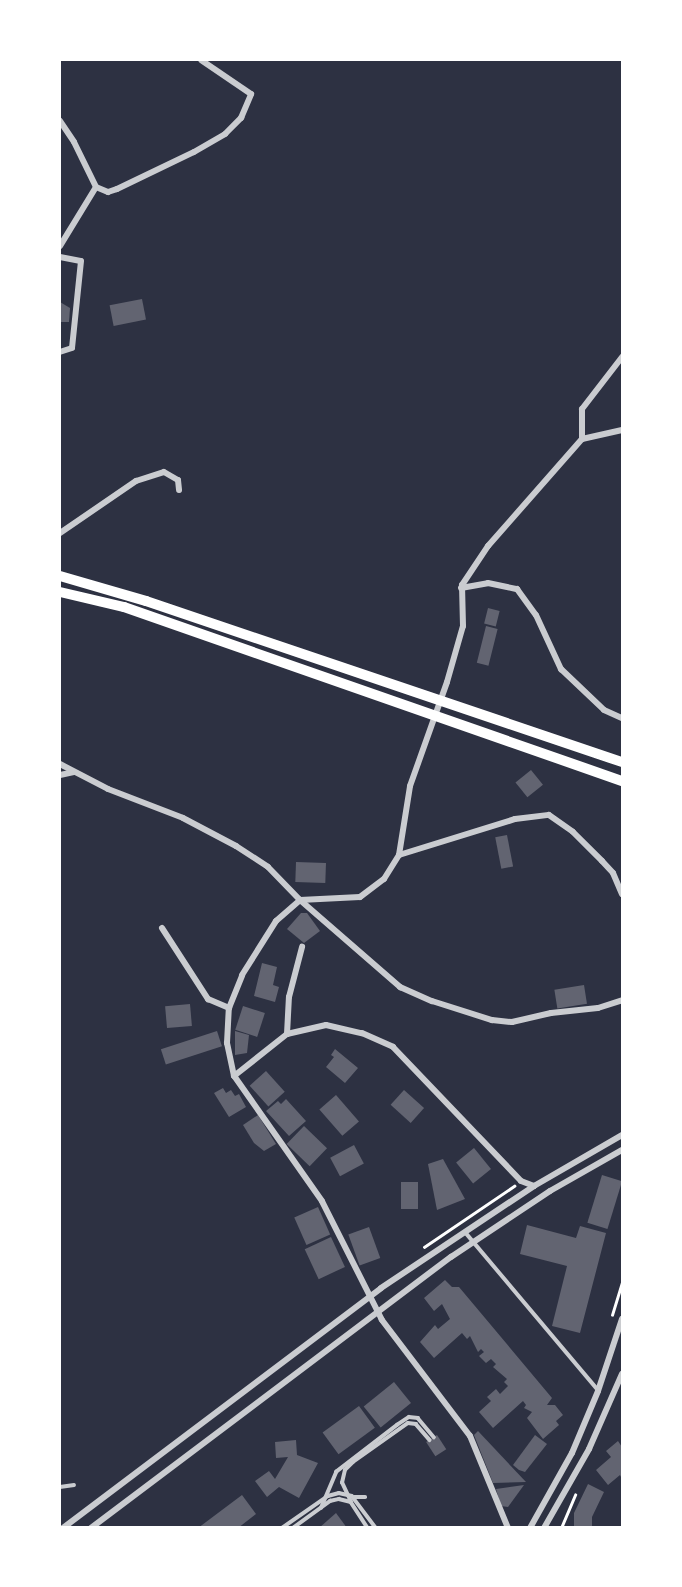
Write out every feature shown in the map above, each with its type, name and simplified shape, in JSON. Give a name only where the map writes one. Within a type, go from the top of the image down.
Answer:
[{"type":"highway","points":[[60,576],[146,601],[622,762]]},
{"type":"highway","points":[[60,592],[124,607],[622,781]]},
{"type":"street","points":[[60,121],[75,142],[96,187],[108,192],[225,134],[241,118],[251,94],[201,60]]},
{"type":"street","points":[[60,246],[96,187]]},
{"type":"street","points":[[60,257],[81,261],[72,348],[60,352]]},
{"type":"street","points":[[582,439],[582,409],[622,357]]},
{"type":"street","points":[[508,1528],[470,1436],[382,1320],[322,1201],[234,1076],[228,1043],[229,1008],[242,975],[276,921],[300,900],[360,897],[384,879],[399,855],[410,786],[447,682],[463,626],[461,588],[488,546],[582,439],[622,430]]},
{"type":"street","points":[[60,533],[123,488],[153,475],[172,474],[178,480],[178,491]]},
{"type":"street","points":[[461,588],[488,583],[517,589],[536,615],[561,669],[604,710],[622,718]]},
{"type":"street","points":[[60,764],[183,818],[236,846],[268,867],[300,900],[400,987],[432,1002],[492,1020],[512,1022],[551,1013],[598,1008],[622,1000]]},
{"type":"street","points":[[60,775],[74,772]]},
{"type":"street","points":[[399,855],[514,819],[549,815],[572,832],[602,861],[612,873],[622,894]]},
{"type":"street","points":[[162,928],[208,999],[229,1008]]},
{"type":"street","points":[[287,1034],[289,997],[302,947]]},
{"type":"street","points":[[234,1076],[287,1034],[326,1025],[362,1033],[393,1047],[521,1181],[534,1186]]},
{"type":"street","points":[[63,1528],[381,1288],[534,1186],[622,1135]]},
{"type":"street","points":[[91,1528],[327,1348],[474,1242],[550,1191],[622,1150]]},
{"type":"street","points":[[530,1528],[572,1453],[598,1391],[622,1319]]},
{"type":"street","points":[[544,1528],[589,1449],[622,1374]]},
{"type":"lane","points":[[465,1231],[598,1391]]},
{"type":"lane","points":[[321,1508],[335,1474],[346,1461],[409,1417],[420,1419],[432,1439],[416,1424],[401,1427],[345,1470],[342,1483],[346,1495],[368,1528]]},
{"type":"lane","points":[[60,1487],[74,1485]]},
{"type":"lane","points":[[282,1528],[328,1496],[365,1497]]},
{"type":"lane","points":[[352,1496],[376,1528]]},
{"type":"lane","points":[[293,1528],[339,1499],[351,1502]]},
{"type":"path","points":[[415,1252],[514,1186]]},
{"type":"building","points":[[142,299],[146,320],[114,326],[110,305]]},
{"type":"building","points":[[60,302],[70,308],[69,322],[60,322]]},
{"type":"building","points":[[488,608],[500,611],[496,626],[484,624]]},
{"type":"building","points":[[486,626],[498,629],[488,666],[477,663]]},
{"type":"building","points":[[531,770],[543,785],[527,797],[515,783]]},
{"type":"building","points":[[507,835],[513,866],[501,869],[495,837]]},
{"type":"building","points":[[296,862],[326,863],[325,883],[295,882]]},
{"type":"building","points":[[301,913],[307,913],[320,931],[304,943],[287,929]]},
{"type":"building","points":[[262,963],[277,967],[273,985],[279,987],[275,1002],[254,996]]},
{"type":"building","points":[[584,985],[587,1004],[557,1008],[554,990]]},
{"type":"building","points":[[190,1004],[192,1026],[167,1028],[165,1006]]},
{"type":"building","points":[[243,1006],[265,1013],[257,1037],[235,1030]]},
{"type":"building","points":[[217,1031],[222,1046],[166,1064],[161,1049]]},
{"type":"building","points":[[235,1031],[249,1035],[247,1053],[235,1055]]},
{"type":"building","points":[[335,1049],[358,1068],[345,1083],[326,1067],[334,1057],[331,1055]]},
{"type":"building","points":[[266,1071],[285,1092],[268,1107],[250,1086]]},
{"type":"building","points":[[223,1088],[226,1093],[231,1090],[235,1096],[239,1094],[246,1107],[229,1117],[214,1093]]},
{"type":"building","points":[[404,1090],[424,1108],[411,1123],[391,1105]]},
{"type":"building","points":[[336,1095],[359,1121],[342,1136],[319,1109]]},
{"type":"building","points":[[286,1099],[306,1121],[289,1136],[266,1111],[278,1101],[281,1104]]},
{"type":"building","points":[[258,1115],[276,1144],[264,1151],[254,1143],[243,1125]]},
{"type":"building","points":[[304,1126],[327,1148],[310,1166],[287,1144]]},
{"type":"building","points":[[354,1145],[364,1164],[340,1176],[330,1158]]},
{"type":"building","points":[[474,1148],[491,1169],[473,1183],[456,1162]]},
{"type":"building","points":[[443,1159],[465,1199],[437,1210],[428,1164]]},
{"type":"building","points":[[602,1175],[622,1181],[607,1229],[587,1223]]},
{"type":"building","points":[[401,1182],[418,1182],[418,1209],[401,1209]]},
{"type":"building","points":[[318,1207],[330,1234],[306,1245],[294,1218]]},
{"type":"building","points":[[527,1225],[576,1238],[580,1226],[606,1233],[580,1333],[552,1326],[567,1266],[520,1254]]},
{"type":"building","points":[[369,1227],[380,1258],[360,1266],[348,1235]]},
{"type":"building","points":[[331,1237],[345,1267],[319,1279],[305,1249]]},
{"type":"building","points":[[445,1280],[452,1287],[459,1287],[552,1398],[547,1405],[555,1405],[563,1415],[556,1421],[559,1425],[543,1439],[527,1418],[532,1412],[524,1408],[526,1405],[523,1401],[493,1428],[479,1412],[491,1401],[487,1397],[496,1389],[500,1394],[508,1386],[504,1382],[507,1379],[493,1367],[496,1364],[491,1359],[486,1363],[479,1356],[484,1352],[481,1349],[478,1352],[470,1336],[467,1339],[462,1333],[434,1358],[420,1342],[435,1325],[438,1329],[450,1319],[442,1304],[434,1311],[424,1298]]},
{"type":"building","points":[[394,1382],[411,1403],[381,1428],[364,1407]]},
{"type":"building","points":[[359,1406],[375,1428],[338,1454],[323,1432]]},
{"type":"building","points":[[478,1431],[526,1482],[493,1483],[474,1435]]},
{"type":"building","points":[[437,1435],[446,1449],[435,1456],[426,1442]]},
{"type":"building","points":[[535,1435],[547,1444],[525,1472],[519,1470],[513,1465]]},
{"type":"building","points":[[296,1440],[297,1455],[318,1463],[299,1498],[279,1487],[267,1497],[255,1481],[269,1471],[275,1479],[288,1457],[276,1458],[275,1442]]},
{"type":"building","points":[[618,1441],[622,1447],[622,1479],[620,1475],[608,1485],[596,1470],[611,1457],[606,1451]]},
{"type":"building","points":[[588,1484],[604,1492],[592,1517],[592,1528],[574,1528],[574,1513]]},
{"type":"building","points":[[524,1485],[508,1507],[501,1506],[496,1489]]},
{"type":"building","points":[[242,1495],[256,1514],[238,1528],[198,1528]]},
{"type":"building","points":[[336,1513],[347,1528],[319,1528]]}]
